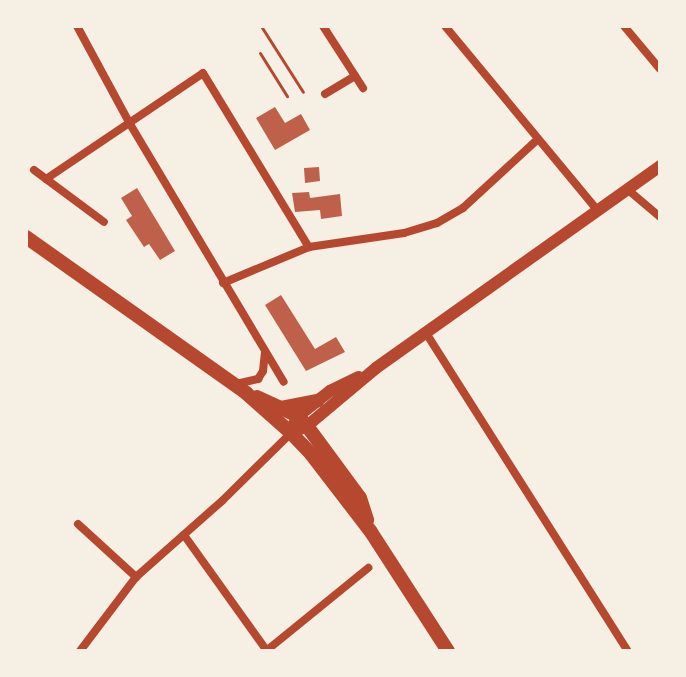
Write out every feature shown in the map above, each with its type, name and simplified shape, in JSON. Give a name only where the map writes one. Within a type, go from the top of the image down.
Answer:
[{"type":"main road","points":[[291,433],[376,368],[660,166]]},
{"type":"main road","points":[[32,241],[246,393],[291,433],[371,532],[448,651]]},
{"type":"main road","points":[[280,408],[317,401],[376,368]]},
{"type":"main road","points":[[246,393],[303,421],[360,498],[371,532]]},
{"type":"main road","points":[[303,421],[317,401]]},
{"type":"street","points":[[77,26],[130,124],[284,382]]},
{"type":"street","points":[[323,26],[363,88]]},
{"type":"street","points":[[445,26],[597,210]]},
{"type":"street","points":[[624,26],[660,69]]},
{"type":"street","points":[[46,179],[203,73],[309,247]]},
{"type":"street","points":[[325,94],[355,76]]},
{"type":"street","points":[[223,283],[269,261],[309,247],[404,233],[437,223],[463,208],[537,140]]},
{"type":"street","points":[[34,170],[104,222]]},
{"type":"street","points":[[627,189],[660,217]]},
{"type":"street","points":[[426,333],[628,651]]},
{"type":"street","points":[[233,384],[247,384],[258,379],[263,371],[265,352]]},
{"type":"street","points":[[80,651],[136,577],[291,433]]},
{"type":"street","points":[[78,524],[136,577]]},
{"type":"street","points":[[184,535],[266,651],[368,568]]},
{"type":"path","points":[[261,26],[303,92]]},
{"type":"path","points":[[260,53],[287,96]]},
{"type":"building","points":[[275,107],[285,123],[301,114],[310,130],[275,150],[256,118]]},
{"type":"building","points":[[319,167],[320,181],[305,183],[304,168]]},
{"type":"building","points":[[137,188],[175,251],[160,260],[149,244],[144,247],[126,220],[132,216],[121,198]]},
{"type":"building","points":[[309,192],[310,198],[340,194],[342,216],[321,219],[320,210],[295,212],[292,193]]},
{"type":"building","points":[[281,295],[315,349],[336,337],[345,352],[306,371],[265,305]]}]
